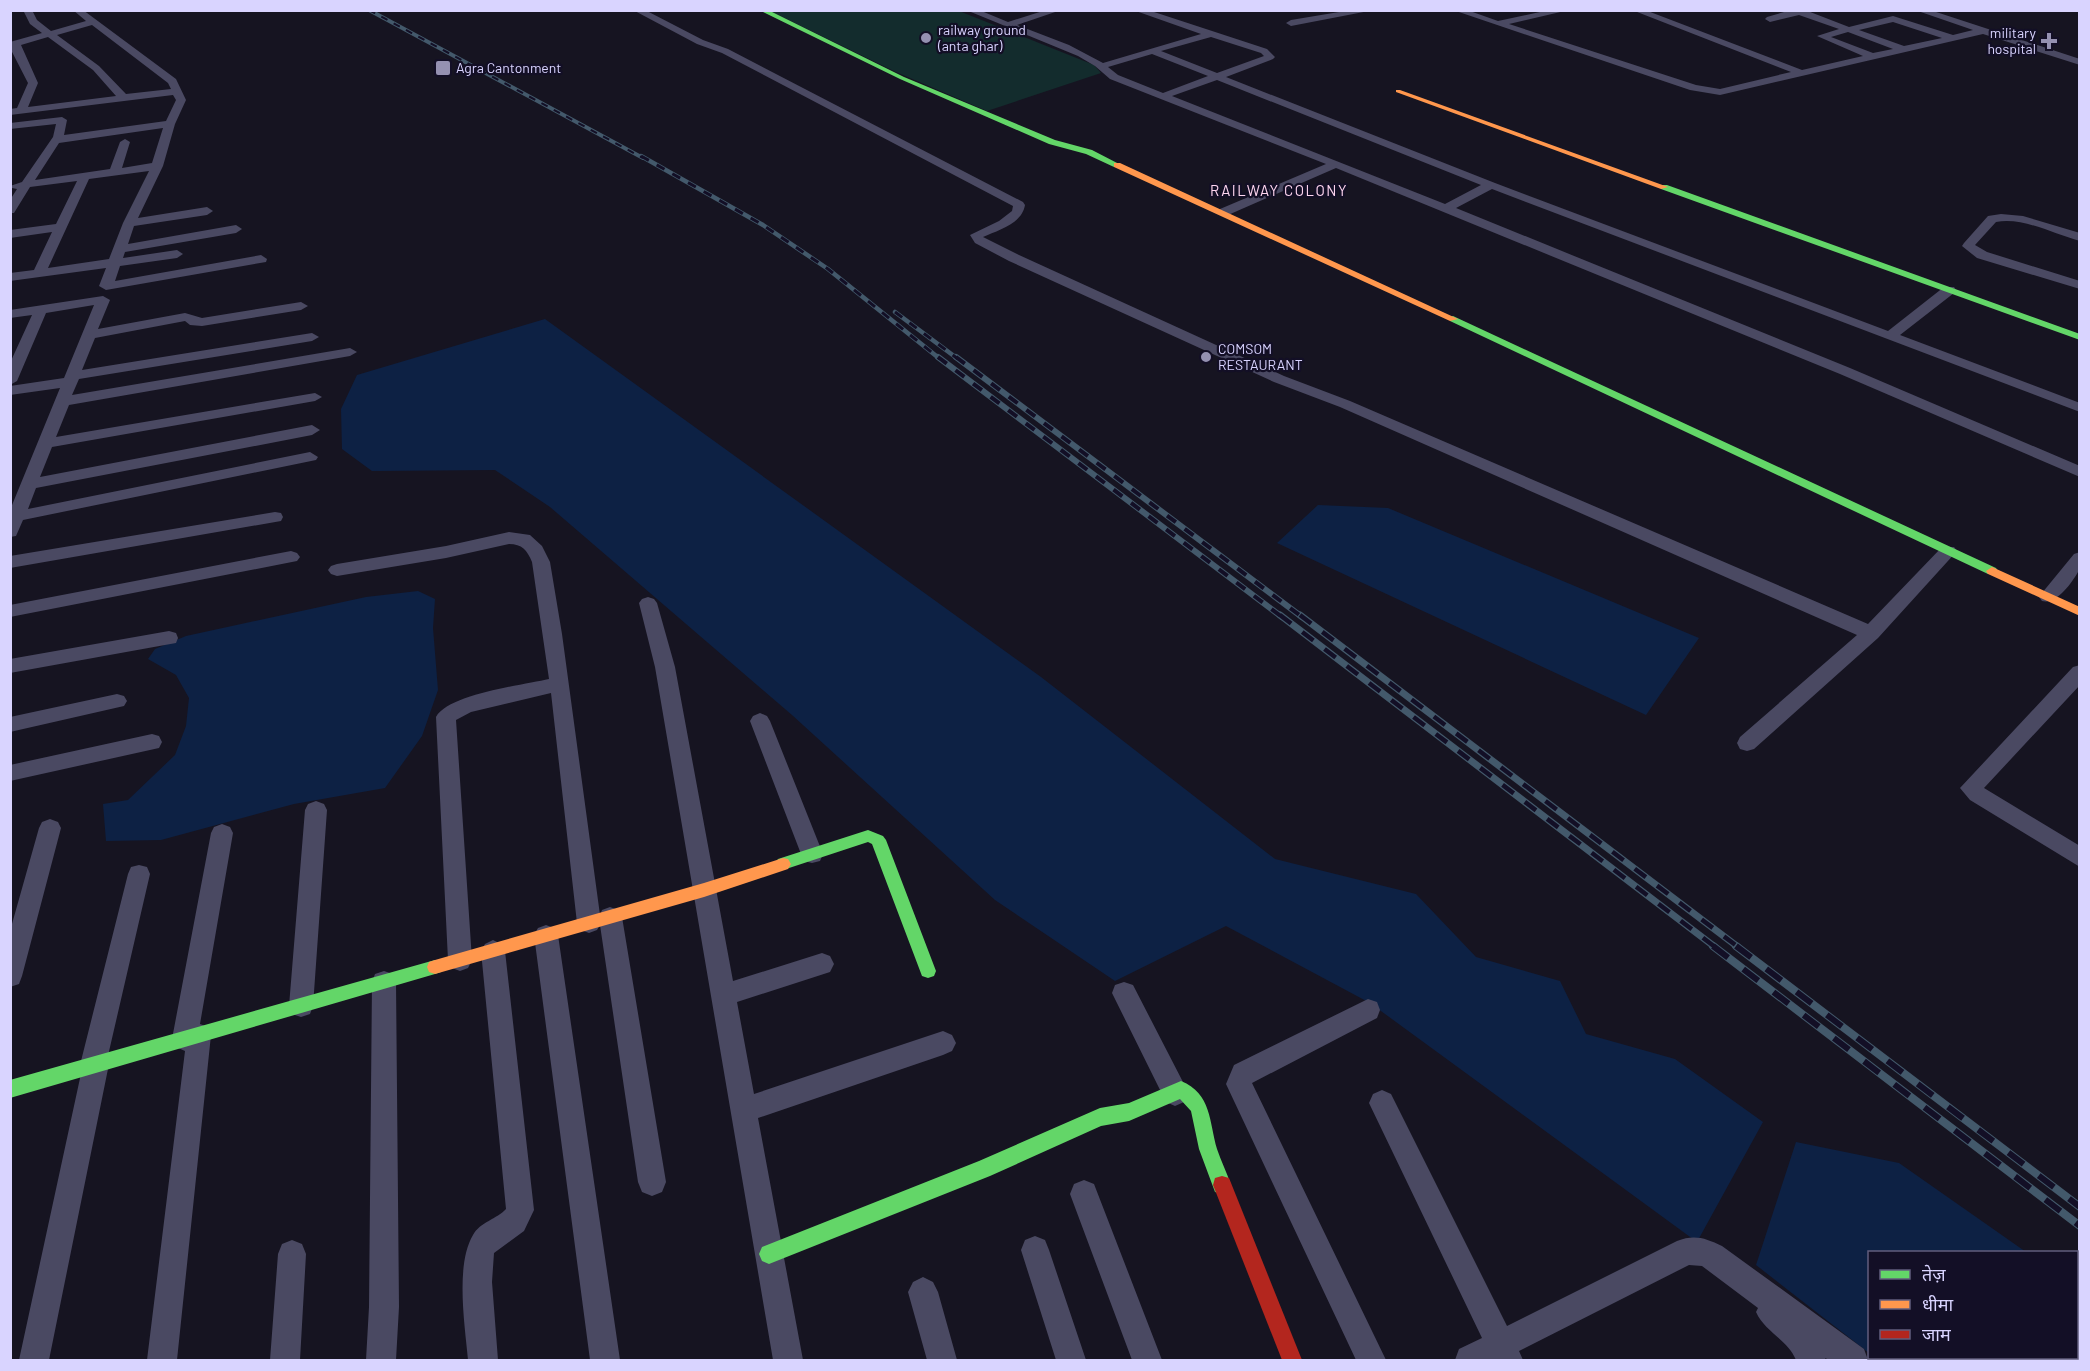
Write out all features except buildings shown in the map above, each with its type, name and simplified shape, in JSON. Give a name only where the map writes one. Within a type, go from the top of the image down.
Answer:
[{"type":"street","points":[[27,10],[33,22],[96,68],[125,99]]},
{"type":"street","points":[[15,516],[90,334],[129,223],[157,166],[170,124],[181,100],[172,81],[77,10]]},
{"type":"street","points":[[637,10],[700,42],[714,55],[1018,212],[1003,224],[976,235],[979,240],[997,250],[1279,379],[1345,404],[1871,633]]},
{"type":"street","points":[[762,10],[902,78],[1052,142],[1089,152],[1224,212],[2079,612]]},
{"type":"street","points":[[970,10],[1101,66],[1105,72],[1114,77],[1161,97],[1446,208],[1845,371],[2079,472]]},
{"type":"street","points":[[1007,25],[1057,10]]},
{"type":"street","points":[[1137,10],[1264,51],[1270,57],[1161,97]]},
{"type":"street","points":[[1291,23],[1370,10]]},
{"type":"street","points":[[1457,10],[1710,92],[1729,92],[1982,31]]},
{"type":"street","points":[[1497,24],[1565,10]]},
{"type":"street","points":[[1636,10],[1804,74]]},
{"type":"street","points":[[1919,10],[2079,62]]},
{"type":"street","points":[[1770,19],[1797,11],[1905,50]]},
{"type":"street","points":[[1874,57],[1822,36],[1893,19],[1953,38]]},
{"type":"street","points":[[16,111],[33,82],[13,44],[93,22]]},
{"type":"street","points":[[1101,66],[1210,34]]},
{"type":"street","points":[[1152,51],[1491,184],[2079,408]]},
{"type":"street","points":[[16,111],[177,91]]},
{"type":"street","points":[[1398,92],[2079,337]]},
{"type":"street","points":[[10,126],[63,120],[58,138]]},
{"type":"street","points":[[10,210],[24,185],[58,138],[170,124]]},
{"type":"street","points":[[115,172],[125,142]]},
{"type":"street","points":[[1224,212],[1334,165]]},
{"type":"street","points":[[10,187],[157,166]]},
{"type":"street","points":[[39,273],[84,178]]},
{"type":"street","points":[[1446,208],[1491,184]]},
{"type":"street","points":[[129,223],[207,211]]},
{"type":"street","points":[[2079,237],[2031,223],[1997,217],[1992,219],[1968,246],[1972,251],[1982,255],[2079,285]]},
{"type":"street","points":[[1003,224],[1003,232],[1012,244],[1298,372],[1345,404]]},
{"type":"street","points":[[10,234],[61,227]]},
{"type":"street","points":[[119,249],[236,229]]},
{"type":"street","points":[[10,277],[177,254]]},
{"type":"street","points":[[10,314],[261,259]]},
{"type":"street","points":[[1097,296],[1110,288]]},
{"type":"street","points":[[1889,337],[1949,290]]},
{"type":"street","points":[[90,334],[185,317],[190,317],[195,322],[202,322],[301,306]]},
{"type":"street","points":[[10,381],[41,309]]},
{"type":"street","points":[[72,375],[312,337]]},
{"type":"street","points":[[10,391],[165,349]]},
{"type":"street","points":[[64,400],[350,352]]},
{"type":"street","points":[[47,442],[315,397]]},
{"type":"street","points":[[30,484],[312,430]]},
{"type":"street","points":[[15,516],[310,457]]},
{"type":"street","points":[[10,562],[275,517]]},
{"type":"street","points":[[337,570],[446,552],[509,538],[524,539],[536,550],[541,562],[559,684],[600,920],[652,1182]]},
{"type":"street","points":[[1748,743],[1871,633],[1948,551]]},
{"type":"street","points":[[10,610],[291,557]]},
{"type":"street","points":[[2048,597],[2079,558]]},
{"type":"street","points":[[648,603],[665,668],[788,1360]]},
{"type":"street","points":[[10,666],[169,638]]},
{"type":"street","points":[[2079,672],[1971,788],[1977,795],[2079,858]]},
{"type":"street","points":[[460,960],[446,717],[465,706],[559,684]]},
{"type":"street","points":[[10,724],[117,701]]},
{"type":"street","points":[[760,721],[812,854]]},
{"type":"street","points":[[10,773],[152,742]]},
{"type":"street","points":[[301,1006],[316,810]]},
{"type":"street","points":[[10,976],[19,911],[50,828]]},
{"type":"street","points":[[162,1360],[192,1037],[222,832]]},
{"type":"street","points":[[10,1089],[704,890],[868,836],[878,840],[928,971]]},
{"type":"street","points":[[34,1360],[95,1065],[139,874]]},
{"type":"street","points":[[546,935],[605,1360]]},
{"type":"street","points":[[483,1360],[478,1268],[481,1249],[484,1242],[519,1217],[520,1210],[493,951]]},
{"type":"street","points":[[723,995],[822,964]]},
{"type":"street","points":[[381,1360],[384,1307],[384,982]]},
{"type":"street","points":[[1124,993],[1175,1093]]},
{"type":"street","points":[[1368,1010],[1243,1074],[1239,1084],[1371,1360]]},
{"type":"street","points":[[744,1110],[943,1043]]},
{"type":"street","points":[[769,1254],[983,1169],[1100,1117],[1129,1112],[1181,1090],[1187,1091],[1193,1096],[1206,1133],[1207,1147],[1292,1360]]},
{"type":"street","points":[[1382,1102],[1504,1353]]},
{"type":"street","points":[[1084,1194],[1147,1360]]},
{"type":"street","points":[[1035,1250],[1071,1360]]},
{"type":"street","points":[[1470,1360],[1504,1353],[1687,1251],[1704,1252],[1727,1267],[1853,1360]]},
{"type":"street","points":[[285,1360],[292,1254]]},
{"type":"street","points":[[1727,1267],[1801,1342],[1808,1350],[1811,1360]]},
{"type":"street","points":[[923,1292],[942,1360]]},
{"type":"green space","name":"railway ground (anta ghar)","points":[[770,11],[959,11],[1094,65],[1101,73],[987,111],[896,72]]},
{"type":"water","points":[[545,319],[1041,677],[1275,859],[1416,894],[1476,957],[1560,981],[1586,1034],[1675,1059],[1763,1122],[1697,1242],[1370,1003],[1226,926],[1115,981],[995,900],[792,715],[550,507],[495,470],[372,471],[342,449],[341,409],[357,375]]},
{"type":"water","points":[[1318,505],[1388,508],[1699,638],[1646,715],[1277,543]]},
{"type":"water","points":[[418,591],[435,599],[433,628],[438,690],[422,736],[385,788],[294,804],[161,840],[106,841],[103,804],[128,800],[175,755],[186,726],[189,698],[176,675],[148,659],[155,649],[186,636],[366,597]]},
{"type":"water","points":[[1796,1142],[1899,1163],[2025,1251],[1868,1251],[1868,1352],[1756,1265]]},
{"type":"water","points":[[2078,1289],[2080,1290],[2079,1360],[1877,1359],[2078,1359]]},
{"type":"railway","points":[[369,10],[643,158]]},
{"type":"railway","points":[[641,156],[763,225],[828,269],[940,359]]},
{"type":"railway","points":[[895,312],[958,359]]},
{"type":"railway","points":[[938,357],[1282,617]]},
{"type":"railway","points":[[956,357],[1302,617]]},
{"type":"railway","points":[[1280,615],[1715,947]]},
{"type":"railway","points":[[1300,615],[1738,947]]},
{"type":"railway","points":[[1713,946],[2080,1226]]},
{"type":"railway","points":[[1736,946],[2080,1207]]},
{"type":"traffic: fast","points":[[762,10],[902,78],[1052,142],[1089,152],[1117,165]]},
{"type":"traffic: fast","points":[[1664,187],[2080,337]]},
{"type":"traffic: fast","points":[[1453,319],[1992,571]]},
{"type":"traffic: fast","points":[[783,864],[868,836],[878,840],[928,971]]},
{"type":"traffic: fast","points":[[10,1089],[435,967]]},
{"type":"traffic: fast","points":[[769,1254],[983,1169],[1100,1117],[1129,1112],[1181,1090],[1189,1095],[1199,1108],[1208,1149],[1222,1185]]},
{"type":"traffic: slow","points":[[1398,91],[1664,187]]},
{"type":"traffic: slow","points":[[1117,165],[1453,319]]},
{"type":"traffic: slow","points":[[1992,571],[2080,612]]},
{"type":"traffic: slow","points":[[435,967],[704,890],[783,864]]},
{"type":"traffic: jam","points":[[1222,1185],[1292,1360]]},
{"type":"place","name":"railway ground (anta ghar)","points":[[926,38]]},
{"type":"place","name":"military hospital","points":[[2049,41]]},
{"type":"place","name":"Agra Cantonment","points":[[443,68]]},
{"type":"place","name":"COMSOM RESTAURANT","points":[[1206,357]]},
{"type":"district","name":"RAILWAY COLONY","points":[[1279,191]]}]
